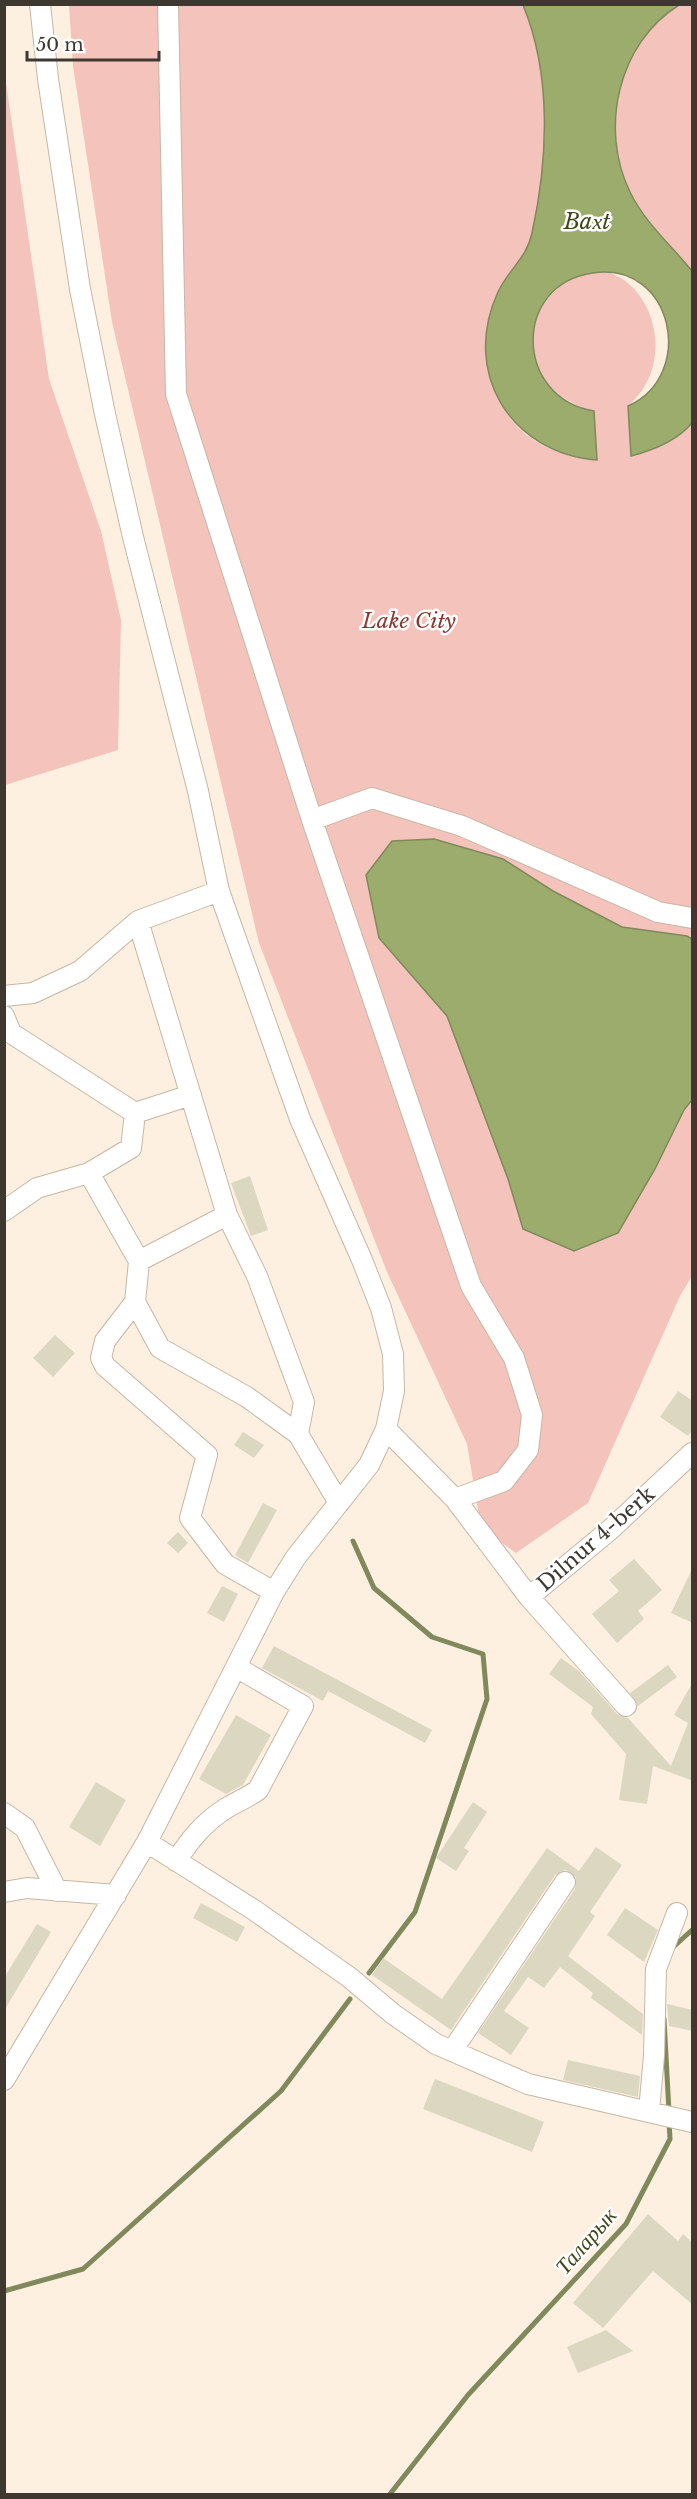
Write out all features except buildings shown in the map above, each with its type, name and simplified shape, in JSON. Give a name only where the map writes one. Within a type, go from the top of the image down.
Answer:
[{"type":"street","points":[[4,2080],[147,1842],[274,1592],[296,1557],[369,1465],[386,1430],[394,1391],[393,1354],[381,1308],[300,1119],[219,891],[198,790],[133,537],[105,414],[80,289],[48,79],[40,4]]},
{"type":"street","points":[[168,4],[176,394],[312,820],[471,1286],[514,1358],[532,1415],[528,1450],[504,1481],[455,1499]]},
{"type":"street","points":[[312,820],[372,798],[462,826],[658,912],[693,918]]},
{"type":"street","points":[[4,996],[33,993],[80,971],[138,921],[219,891]]},
{"type":"street","points":[[138,921],[226,1215],[257,1276],[304,1402],[298,1434]]},
{"type":"street","points":[[4,1016],[11,1033],[135,1113]]},
{"type":"street","points":[[135,1113],[190,1095]]},
{"type":"street","points":[[4,1212],[37,1188],[89,1173],[131,1148],[135,1113]]},
{"type":"street","points":[[89,1173],[139,1261],[135,1302],[105,1341],[101,1358],[105,1366],[207,1455],[190,1518],[225,1564],[274,1592]]},
{"type":"street","points":[[139,1261],[226,1215]]},
{"type":"street","points":[[135,1302],[160,1348],[246,1397],[298,1434],[339,1503]]},
{"type":"street","name":"Dilnur 4-berk","points":[[386,1430],[455,1499],[529,1597],[612,1529],[693,1454]]},
{"type":"street","points":[[529,1597],[626,1706]]},
{"type":"street","points":[[176,1861],[196,1831],[226,1808],[246,1799],[258,1790],[303,1706],[236,1666]]},
{"type":"street","points":[[4,1813],[25,1828],[57,1891]]},
{"type":"street","points":[[147,1842],[254,1910],[349,1977],[436,2044],[528,2084],[671,2116],[654,2056],[656,1969],[677,1913]]},
{"type":"street","points":[[452,2051],[565,1882]]},
{"type":"street","points":[[4,1892],[27,1888],[116,1895]]},
{"type":"green space","name":"Lake City","points":[[69,5],[523,5],[539,60],[543,89],[544,148],[532,234],[526,250],[502,285],[491,312],[487,353],[496,393],[505,411],[518,427],[534,440],[553,450],[589,460],[586,409],[567,400],[545,381],[536,363],[533,336],[539,312],[553,293],[579,275],[604,272],[626,281],[643,300],[653,325],[655,353],[647,381],[628,406],[631,456],[671,441],[692,423],[692,939],[687,936],[622,927],[553,891],[503,859],[379,938],[447,1016],[508,1179],[523,1229],[617,1233],[655,1169],[684,1110],[692,1100],[692,1276],[680,1296],[588,1503],[516,1553],[481,1528],[467,1444],[387,1272],[259,943],[112,322],[73,66]]},
{"type":"green space","points":[[679,5],[692,5],[692,271],[636,203],[621,167],[616,142],[616,115],[620,89],[629,64],[641,41],[658,21]]},
{"type":"green space","points":[[4,69],[49,379],[101,531],[121,620],[118,750],[5,785]]},
{"type":"water","name":"Baхt","points":[[523,5],[679,5],[658,21],[641,41],[629,64],[620,89],[616,115],[616,142],[621,167],[636,203],[692,271],[692,423],[679,435],[664,444],[631,456],[628,406],[650,391],[663,370],[668,347],[666,323],[657,302],[642,284],[620,274],[593,273],[567,282],[548,297],[537,318],[533,341],[537,365],[549,386],[568,402],[594,411],[597,460],[566,454],[540,442],[518,425],[501,403],[490,378],[486,351],[488,322],[498,292],[530,242],[544,147],[543,89],[539,60]]},
{"type":"water","points":[[434,839],[503,859],[553,891],[622,927],[687,936],[692,939],[692,1100],[684,1110],[655,1169],[618,1233],[574,1251],[523,1229],[508,1179],[447,1016],[379,938],[366,875],[392,841]]},
{"type":"waterway","points":[[353,1541],[374,1588],[432,1637],[483,1654],[487,1699],[415,1912],[369,1973]]},
{"type":"waterway","name":"Таларык","points":[[670,1950],[692,1930]]},
{"type":"waterway","points":[[4,2291],[83,2269],[281,2091],[350,1999]]},
{"type":"waterway","name":"Таларык","points":[[664,2019],[669,2112]]},
{"type":"waterway","name":"Таларык","points":[[390,2494],[468,2395],[626,2224],[670,2139],[669,2121]]}]
